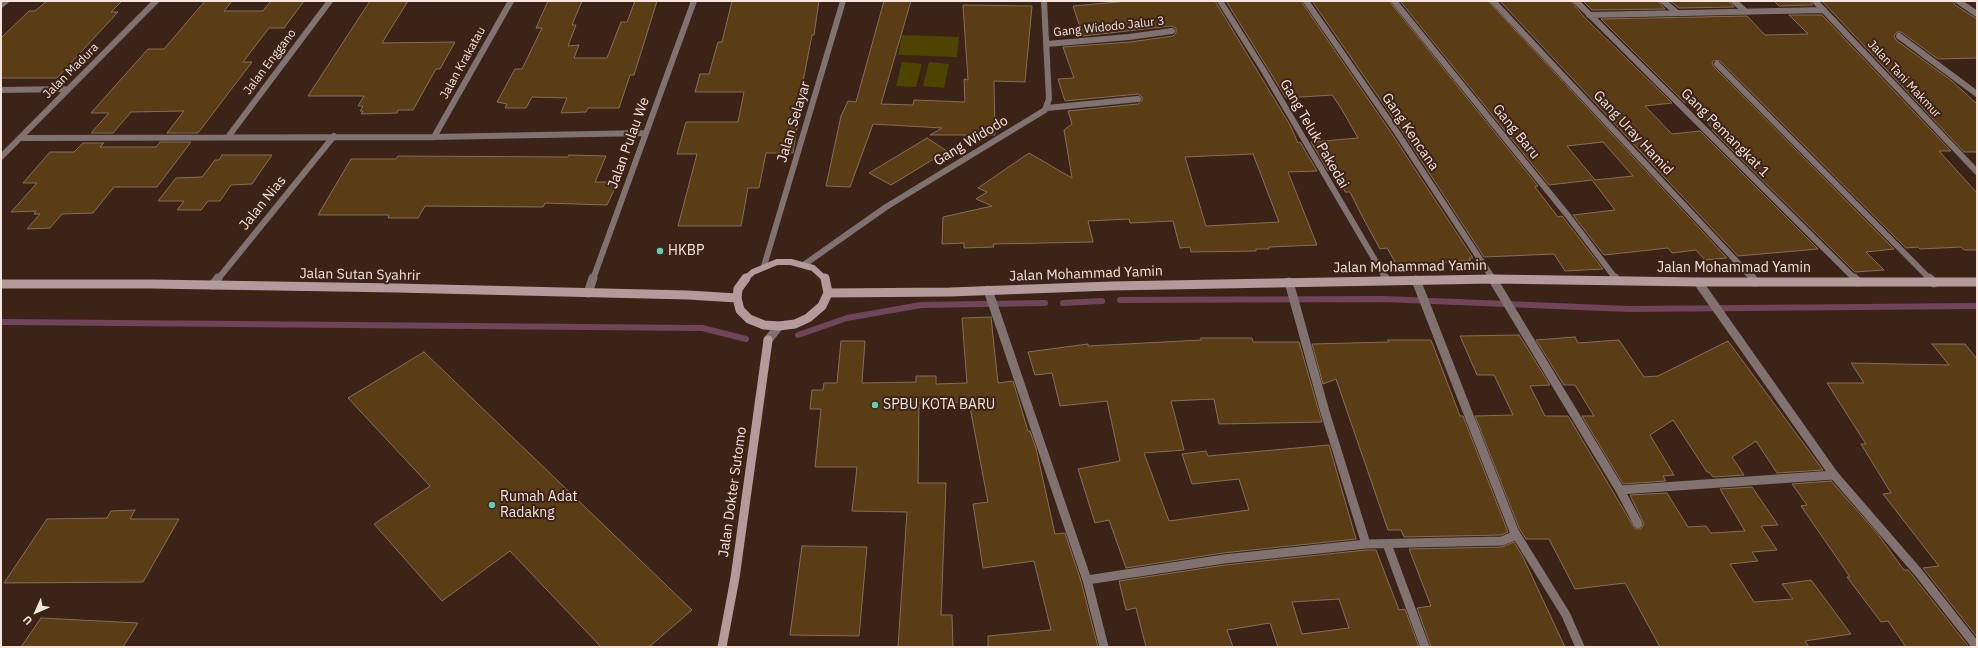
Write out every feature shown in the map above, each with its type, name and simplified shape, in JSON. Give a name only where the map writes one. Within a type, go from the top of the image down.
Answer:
[{"type":"street","points":[[1,5],[6,1]]},
{"type":"street","name":"Jalan Madura","points":[[1,157],[156,1]]},
{"type":"street","name":"Jalan Enggano","points":[[228,137],[330,1]]},
{"type":"street","name":"Jalan Krakatau","points":[[434,137],[511,1]]},
{"type":"street","name":"Jalan Pulau We","points":[[588,293],[694,1]]},
{"type":"street","name":"Jalan Selayar","points":[[764,266],[843,1]]},
{"type":"street","points":[[1044,1],[1049,99],[1047,108],[1138,99]]},
{"type":"street","name":"Gang Teluk Pakedai","points":[[1220,1],[1264,71],[1386,280]]},
{"type":"street","name":"Gang Kencana","points":[[1306,1],[1396,131],[1493,279],[1620,490],[1638,524]]},
{"type":"street","name":"Gang Baru","points":[[1394,1],[1569,217],[1616,280]]},
{"type":"street","name":"Gang Uray Hamid","points":[[1493,1],[1755,282]]},
{"type":"street","name":"Gang Pemangkat 1","points":[[1576,1],[1858,282]]},
{"type":"street","points":[[1664,1],[1676,12]]},
{"type":"street","points":[[1734,1],[1745,11]]},
{"type":"street","name":"Jalan Tani Makmur","points":[[1815,1],[1977,172]]},
{"type":"street","points":[[1958,1],[1977,14]]},
{"type":"street","points":[[1589,15],[1824,10]]},
{"type":"street","name":"Gang Widodo Jalur 3","points":[[1047,44],[1172,31]]},
{"type":"street","points":[[1899,36],[1977,94]]},
{"type":"street","points":[[1718,64],[1934,283]]},
{"type":"street","points":[[1,90],[68,90]]},
{"type":"street","name":"Gang Widodo","points":[[805,264],[818,253],[886,207],[1040,114],[1047,108]]},
{"type":"street","points":[[20,138],[334,136],[434,137],[646,133]]},
{"type":"street","name":"Jalan Nias","points":[[213,285],[334,136]]},
{"type":"street","points":[[769,250],[777,262]]},
{"type":"street","points":[[813,268],[818,253]]},
{"type":"street","points":[[777,262],[805,264],[813,268],[825,278],[827,296],[816,312],[808,318],[794,324],[779,326],[764,325],[749,319],[740,310],[737,298],[738,289],[744,280],[753,272],[764,266],[777,262]]},
{"type":"street","name":"Jalan Mohammad Yamin","points":[[827,296],[844,293],[989,291],[1386,280],[1416,281],[1493,279],[1698,282],[1977,282]]},
{"type":"street","points":[[1416,281],[1514,531],[1566,615],[1580,647]]},
{"type":"street","points":[[1289,282],[1325,412],[1366,544]]},
{"type":"street","points":[[1698,282],[1834,475],[1918,572],[1977,647]]},
{"type":"street","name":"Jalan Sutan Syahrir","points":[[1,284],[213,285],[588,293],[737,298]]},
{"type":"street","points":[[719,297],[738,289]]},
{"type":"street","points":[[989,291],[1088,580],[1104,647]]},
{"type":"street","points":[[764,325],[768,340]]},
{"type":"street","points":[[768,340],[779,326]]},
{"type":"street","name":"Jalan Dokter Sutomo","points":[[722,647],[736,571],[768,340]]},
{"type":"street","points":[[1620,490],[1834,475]]},
{"type":"street","points":[[1088,580],[1224,559],[1366,544],[1502,541],[1514,536],[1514,531]]},
{"type":"street","points":[[1387,544],[1425,647]]},
{"type":"shaded area","points":[[902,35],[959,37],[957,57],[898,55]]},
{"type":"shaded area","points":[[902,62],[922,64],[916,87],[896,86]]},
{"type":"shaded area","points":[[929,62],[949,64],[944,88],[923,86]]},
{"type":"building","points":[[47,1],[122,1],[111,12],[118,12],[57,78],[1,78],[1,38],[29,11],[35,11]]},
{"type":"building","points":[[205,1],[232,1],[224,11],[263,11],[271,1],[304,1],[284,28],[269,28],[243,62],[252,62],[198,133],[167,133],[184,111],[131,112],[113,133],[91,133],[109,113],[91,113],[148,49],[164,49]]},
{"type":"building","points":[[370,1],[408,1],[382,43],[455,42],[440,69],[436,69],[413,110],[398,110],[397,113],[361,114],[363,111],[360,111],[363,106],[358,106],[364,96],[308,96]]},
{"type":"building","points":[[548,1],[582,1],[572,25],[576,25],[568,46],[579,45],[574,58],[607,58],[621,22],[627,22],[635,1],[657,1],[634,75],[630,75],[619,108],[588,108],[586,112],[561,113],[567,98],[532,97],[526,108],[505,108],[507,104],[497,102],[515,69],[522,69],[542,28],[536,28]]},
{"type":"building","points":[[732,1],[819,1],[814,35],[812,35],[799,102],[801,102],[793,153],[766,153],[759,188],[748,188],[741,226],[678,226],[697,154],[677,154],[686,122],[738,122],[744,92],[695,92],[700,74],[709,74],[718,42],[722,42]]},
{"type":"building","points":[[884,1],[911,1],[881,104],[913,105],[914,100],[965,102],[964,79],[968,80],[963,5],[1032,6],[1025,82],[994,81],[995,135],[930,135],[942,128],[873,124],[850,187],[826,186],[841,116],[848,101],[856,102]]},
{"type":"building","points":[[1128,1],[1215,1],[1290,125],[1298,143],[1300,142],[1317,171],[1288,172],[1317,245],[1269,247],[1269,249],[1256,249],[1256,251],[1191,252],[1190,247],[1180,248],[1173,221],[1130,223],[1129,219],[1088,221],[1093,242],[993,244],[994,247],[964,248],[964,243],[942,244],[943,217],[992,206],[976,199],[987,192],[978,188],[1029,153],[1072,178],[1064,130],[1072,124],[1068,111],[1138,104],[1142,101],[1142,97],[1138,94],[1065,101],[1058,79],[1074,78],[1063,47],[1130,42],[1173,36],[1176,33],[1176,28],[1171,26],[1083,36],[1073,6]],"holes":[[[1253,154],[1279,222],[1206,226],[1185,157]]]},
{"type":"building","points":[[1226,1],[1301,1],[1392,134],[1473,258],[1469,258],[1471,260],[1398,267],[1387,248],[1380,249],[1350,192],[1345,192],[1340,180],[1336,180],[1331,170],[1328,171],[1311,142],[1358,138],[1341,108],[1332,95],[1286,98]]},
{"type":"building","points":[[1312,1],[1389,1],[1538,186],[1535,187],[1558,217],[1562,216],[1603,269],[1565,271],[1554,254],[1484,257],[1400,128]]},
{"type":"building","points":[[1400,1],[1488,1],[1727,258],[1705,260],[1696,250],[1672,253],[1668,248],[1604,255],[1573,215],[1615,210],[1592,180],[1549,185]],"holes":[[[1603,142],[1633,176],[1595,180],[1567,146]]]},
{"type":"building","points":[[1500,1],[1571,1],[1585,18],[1672,103],[1645,106],[1672,134],[1700,131],[1818,249],[1738,256]]},
{"type":"building","points":[[1583,1],[1658,1],[1665,9],[1592,10]]},
{"type":"building","points":[[1670,1],[1729,1],[1734,7],[1679,8]]},
{"type":"building","points":[[1774,1],[1810,1],[1813,5],[1779,6]]},
{"type":"building","points":[[1822,1],[1953,1],[1955,5],[1977,19],[1977,58],[1938,59],[1901,32],[1897,32],[1894,36],[1896,40],[1952,81],[1977,104],[1977,152],[1964,152]]},
{"type":"building","points":[[1789,15],[1822,15],[1951,151],[1939,151],[1977,193],[1977,250],[1964,250],[1961,247],[1920,249],[1918,247],[1906,248],[1720,61],[1714,60],[1712,63],[1714,67],[1894,249],[1866,252],[1884,270],[1855,272],[1712,130],[1713,129],[1688,102],[1684,102],[1601,19],[1747,16],[1765,35],[1808,34]]},
{"type":"building","points":[[927,138],[947,151],[891,185],[869,173]]},
{"type":"building","points":[[160,142],[191,142],[157,187],[114,187],[93,213],[62,214],[50,228],[27,229],[40,214],[34,214],[36,211],[11,212],[37,183],[23,183],[50,152],[74,152],[83,143],[104,143],[100,147],[156,147]]},
{"type":"building","points":[[222,155],[272,155],[252,184],[231,185],[220,201],[208,201],[201,210],[177,210],[184,201],[158,201],[176,178],[202,177],[215,160],[219,160]]},
{"type":"building","points":[[569,155],[606,156],[595,182],[618,182],[607,205],[545,203],[543,207],[425,206],[418,218],[388,218],[389,215],[318,215],[351,159],[396,159],[398,156],[568,157]]},
{"type":"building","points":[[991,317],[998,383],[1013,381],[1028,431],[1030,431],[1036,448],[1055,534],[1065,533],[1081,581],[1098,647],[988,647],[988,636],[1051,630],[1034,561],[983,568],[973,504],[988,502],[969,402],[919,403],[918,483],[946,483],[941,615],[952,615],[953,647],[898,647],[907,512],[852,511],[857,467],[815,467],[821,409],[810,409],[812,390],[823,390],[824,383],[837,383],[841,341],[865,341],[862,383],[916,382],[916,376],[936,376],[936,384],[967,383],[962,318]]},
{"type":"building","points":[[1519,335],[1550,385],[1530,386],[1545,416],[1568,416],[1635,529],[1641,529],[1644,524],[1630,495],[1667,493],[1688,527],[1706,526],[1711,533],[1745,531],[1720,489],[1752,487],[1778,525],[1761,526],[1777,550],[1752,552],[1758,561],[1730,564],[1754,602],[1793,599],[1782,584],[1811,580],[1851,634],[1805,641],[1809,647],[1660,647],[1625,583],[1575,589],[1549,539],[1526,539],[1519,528],[1475,416],[1513,415],[1494,375],[1477,375],[1460,336]]},
{"type":"building","points":[[1575,337],[1578,343],[1619,340],[1644,377],[1658,376],[1728,341],[1823,470],[1777,473],[1756,441],[1732,457],[1744,475],[1713,477],[1709,472],[1707,472],[1673,420],[1650,435],[1674,475],[1663,476],[1666,481],[1623,484],[1582,416],[1594,416],[1575,385],[1564,385],[1536,340]]},
{"type":"building","points":[[1201,338],[1252,338],[1253,342],[1299,342],[1322,422],[1219,424],[1214,399],[1171,401],[1184,450],[1144,453],[1169,521],[1249,510],[1239,479],[1192,484],[1182,454],[1206,451],[1208,456],[1329,445],[1356,539],[1223,553],[1126,568],[1109,520],[1095,523],[1078,469],[1120,461],[1107,401],[1060,406],[1052,373],[1035,375],[1028,352],[1088,344],[1088,346],[1201,340]]},
{"type":"building","points":[[1388,340],[1431,340],[1460,416],[1463,416],[1508,532],[1501,535],[1404,537],[1401,530],[1388,530],[1336,379],[1323,384],[1312,344],[1389,342]]},
{"type":"building","points":[[1932,344],[1965,344],[1977,359],[1977,637],[1923,568],[1939,566],[1883,494],[1891,493],[1861,444],[1866,444],[1827,383],[1864,383],[1851,363],[1949,365]]},
{"type":"building","name":"Rumah Adat Radakng","points":[[424,352],[692,610],[649,647],[601,647],[510,551],[442,601],[374,524],[430,486],[348,398]]},
{"type":"building","points":[[1831,481],[1877,533],[1904,570],[1908,570],[1913,576],[1969,647],[1906,647],[1888,621],[1881,622],[1847,577],[1850,577],[1801,506],[1807,505],[1792,484]]},
{"type":"building","points":[[135,510],[130,519],[179,519],[143,582],[4,583],[47,519],[107,518],[111,511]]},
{"type":"building","points":[[1514,542],[1522,555],[1565,647],[1431,647],[1417,608],[1431,606],[1409,549],[1502,547]]},
{"type":"building","points":[[802,546],[867,547],[859,636],[790,635]]},
{"type":"building","points":[[1376,550],[1399,610],[1405,609],[1419,647],[1278,647],[1270,623],[1227,630],[1233,647],[1146,647],[1136,608],[1126,610],[1119,581],[1225,565]],"holes":[[[1339,599],[1349,628],[1302,634],[1292,602]]]},
{"type":"building","points":[[41,618],[138,623],[123,647],[21,647]]},
{"type":"waterway","points":[[1120,300],[1383,299],[1629,309],[1977,306]]},
{"type":"waterway","points":[[1063,303],[1102,301]]},
{"type":"waterway","points":[[798,335],[847,318],[921,305],[1045,303]]},
{"type":"waterway","points":[[1,322],[702,328],[746,339]]},
{"type":"place","name":"HKBP","points":[[660,251]]},
{"type":"place","name":"SPBU KOTA BARU","points":[[875,405]]},
{"type":"place","name":"Rumah Adat Radakng","points":[[492,505]]}]
